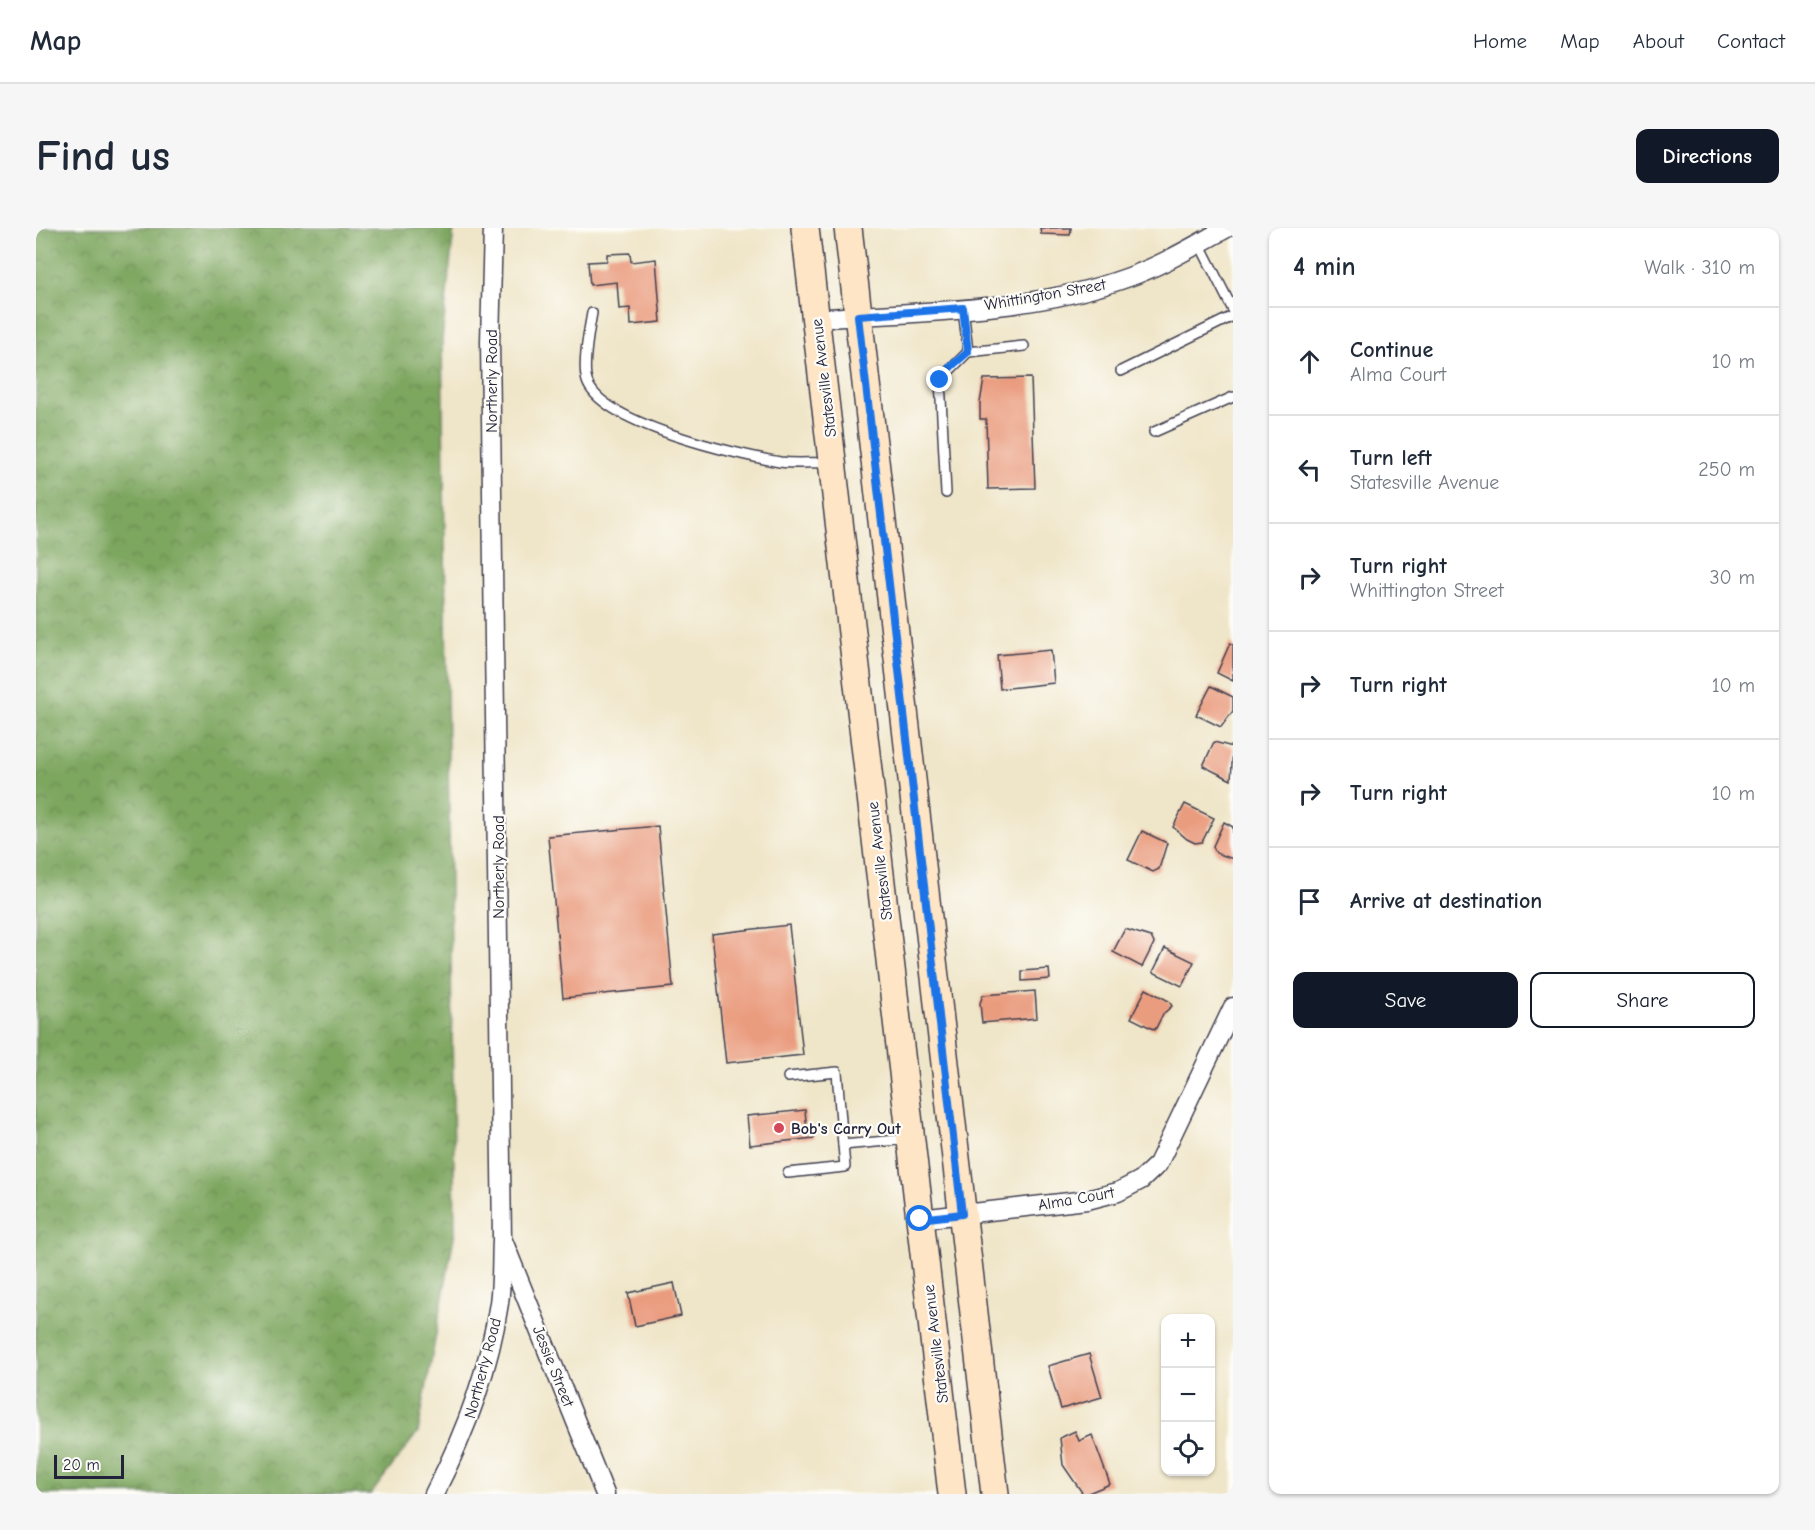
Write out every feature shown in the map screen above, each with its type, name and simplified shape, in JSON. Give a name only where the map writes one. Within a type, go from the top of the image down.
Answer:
[{"type":"main road","name":"Statesville Avenue","points":[[806,228],[952,1494]]},
{"type":"main road","points":[[848,228],[995,1494]]},
{"type":"street","name":"Northerly Road","points":[[434,1494],[456,1452],[485,1370],[499,1300],[502,1239],[491,449],[493,228]]},
{"type":"street","name":"Whittington Street","points":[[816,319],[1021,302],[1108,284],[1153,267],[1227,228]]},
{"type":"street","name":"Alma Court","points":[[920,1219],[1087,1200],[1118,1192],[1141,1180],[1158,1164],[1233,1007]]},
{"type":"street","name":"Jessie Street","points":[[502,1239],[605,1494]]},
{"type":"lane","points":[[1198,243],[1233,310]]},
{"type":"lane","points":[[963,308],[968,352]]},
{"type":"lane","points":[[592,313],[588,336],[587,381],[601,402],[698,445],[782,462],[833,463]]},
{"type":"lane","points":[[1121,371],[1233,316]]},
{"type":"lane","points":[[946,493],[940,380],[947,370],[968,352],[1024,346]]},
{"type":"lane","points":[[1154,432],[1233,397]]},
{"type":"lane","points":[[788,1077],[837,1072],[845,1167],[788,1173]]},
{"type":"lane","points":[[843,1145],[910,1139]]},
{"type":"green space","points":[[36,228],[454,228],[442,339],[455,1231],[418,1432],[371,1494],[36,1494]]},
{"type":"building","points":[[1040,228],[1071,228],[1070,235],[1041,234]]},
{"type":"building","points":[[630,253],[631,262],[656,259],[661,322],[631,325],[630,308],[619,309],[617,282],[590,285],[588,262],[607,261],[607,254]]},
{"type":"building","points":[[1031,378],[1035,488],[988,489],[986,419],[980,419],[984,379]]},
{"type":"building","points":[[1230,643],[1233,645],[1233,681],[1217,673]]},
{"type":"building","points":[[1051,650],[1054,683],[1000,689],[997,655]]},
{"type":"building","points":[[1211,686],[1233,697],[1233,711],[1221,727],[1196,715]]},
{"type":"building","points":[[1214,742],[1233,747],[1231,780],[1203,766]]},
{"type":"building","points":[[1185,804],[1214,818],[1202,842],[1195,843],[1187,839],[1173,827]]},
{"type":"building","points":[[1224,822],[1233,827],[1233,859],[1216,853],[1213,846]]},
{"type":"building","points":[[658,826],[673,987],[563,998],[548,836]]},
{"type":"building","points":[[1142,831],[1167,843],[1159,869],[1153,872],[1128,860]]},
{"type":"building","points":[[789,925],[803,1055],[726,1063],[712,934]]},
{"type":"building","points":[[1125,929],[1151,937],[1154,943],[1142,967],[1113,952]]},
{"type":"building","points":[[1165,948],[1194,962],[1182,986],[1153,972]]},
{"type":"building","points":[[1049,969],[1050,979],[1022,981],[1022,971]]},
{"type":"building","points":[[1146,989],[1169,1001],[1172,1006],[1163,1014],[1155,1030],[1131,1018]]},
{"type":"building","points":[[1035,991],[1037,1018],[982,1023],[980,1003],[983,995]]},
{"type":"building","points":[[805,1110],[807,1131],[813,1131],[814,1138],[750,1145],[747,1116]]},
{"type":"building","points":[[674,1283],[681,1316],[635,1326],[628,1293]]},
{"type":"building","points":[[1089,1354],[1102,1397],[1061,1409],[1048,1366]]},
{"type":"building","points":[[1075,1431],[1079,1441],[1092,1435],[1110,1484],[1086,1494],[1083,1494],[1063,1465],[1060,1438]]},
{"type":"place","name":"Bob's Carry Out","points":[[779,1128]]},
{"type":"route","points":[[920,1219],[962,1214],[858,316],[963,308],[968,352],[947,370],[940,380]]}]
